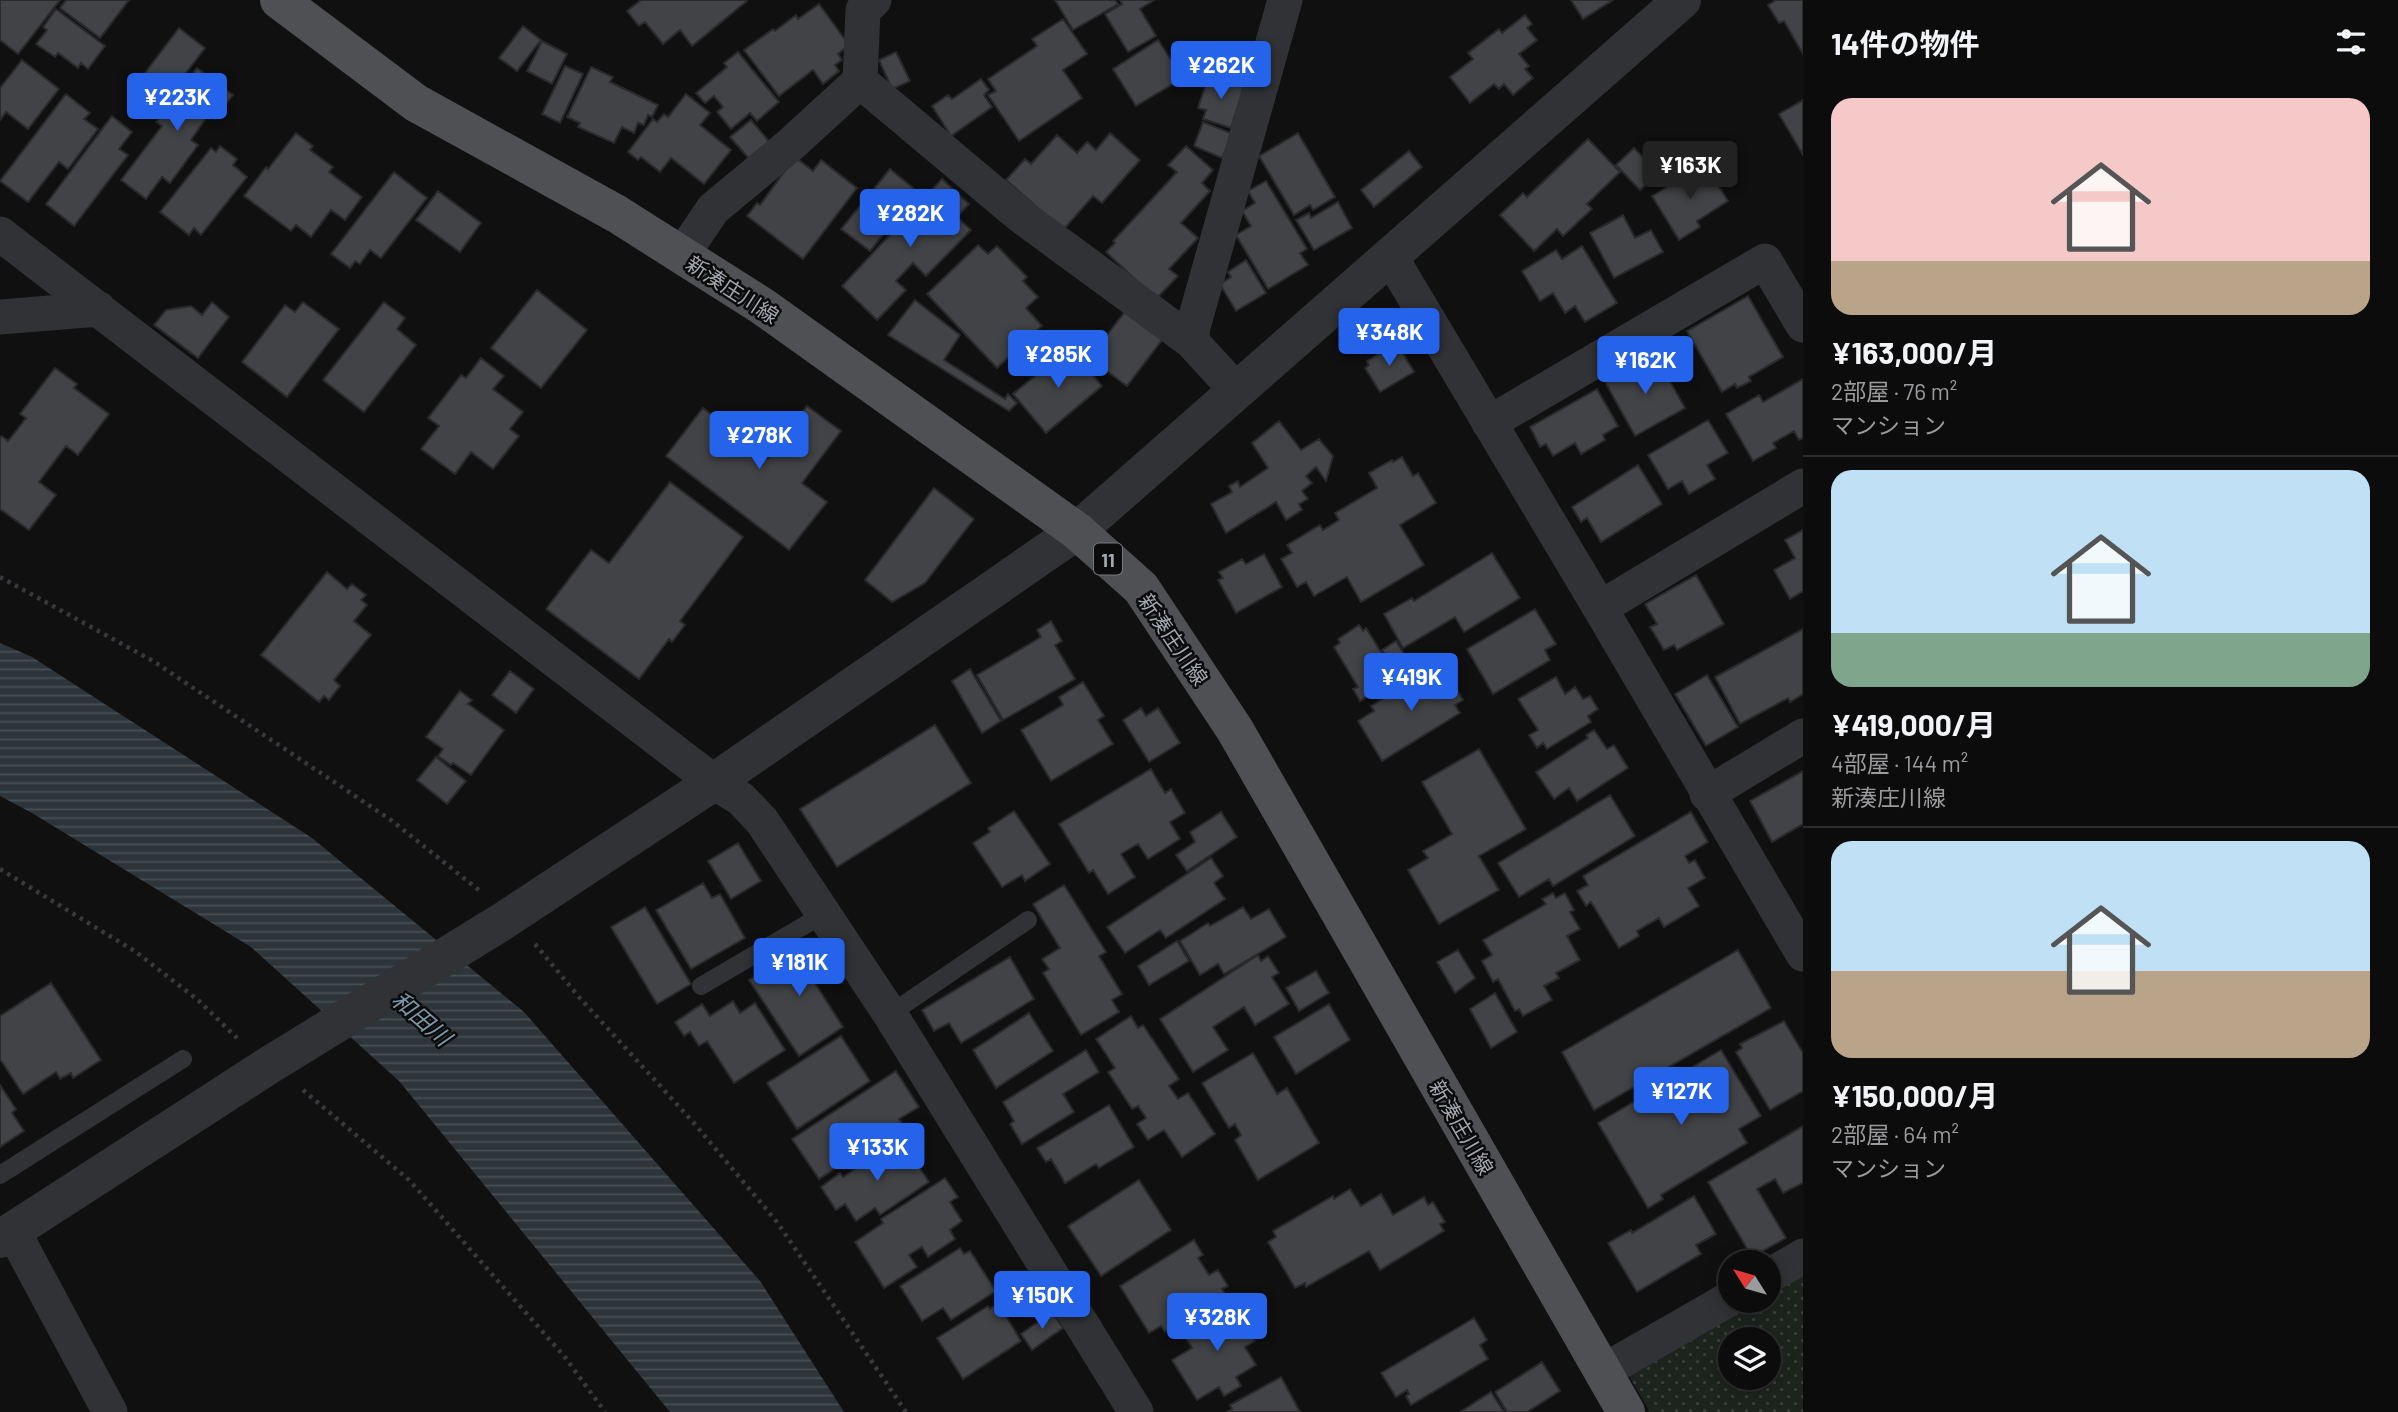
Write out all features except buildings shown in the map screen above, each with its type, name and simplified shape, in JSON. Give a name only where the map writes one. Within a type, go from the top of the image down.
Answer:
[{"type":"main road","name":"新湊庄川線","points":[[279,0],[416,103],[617,214],[762,306],[1077,531],[1141,588],[1236,730],[1626,1412]]},
{"type":"street","points":[[1191,341],[1210,263],[1285,0]]},
{"type":"street","points":[[110,1412],[7,1235],[271,1063],[505,918],[714,782],[1077,531],[1682,0]]},
{"type":"street","points":[[682,255],[713,209],[789,146],[860,81],[864,3]]},
{"type":"street","points":[[860,81],[1021,216],[1191,341],[1237,391]]},
{"type":"street","points":[[0,234],[714,782],[741,799],[762,821],[890,1014],[1136,1412]]},
{"type":"street","points":[[1390,256],[1803,954]]},
{"type":"street","points":[[1489,423],[1765,261],[1803,325]]},
{"type":"street","points":[[0,317],[99,309]]},
{"type":"street","points":[[1600,608],[1803,486]]},
{"type":"street","points":[[1707,794],[1803,736]]},
{"type":"street","points":[[1782,1268],[1803,1256]]},
{"type":"street","points":[[1602,1371],[1718,1305]]},
{"type":"lane","points":[[701,986],[824,914]]},
{"type":"lane","points":[[890,1014],[1028,920]]},
{"type":"lane","points":[[0,1175],[183,1059]]},
{"type":"path","points":[[0,578],[153,661],[391,820],[505,918],[693,1122],[776,1222],[906,1412]]},
{"type":"path","points":[[0,869],[136,952],[198,1000],[248,1048],[271,1063],[409,1180],[564,1356],[605,1412]]},
{"type":"shaded area","points":[[1803,1274],[1803,1412],[1650,1412],[1629,1376],[1736,1313],[1781,1313],[1782,1286]]},
{"type":"water","name":"和田川","points":[[0,643],[32,657],[312,838],[524,1012],[760,1281],[844,1412],[670,1412],[399,1081],[251,947],[0,796]]}]
